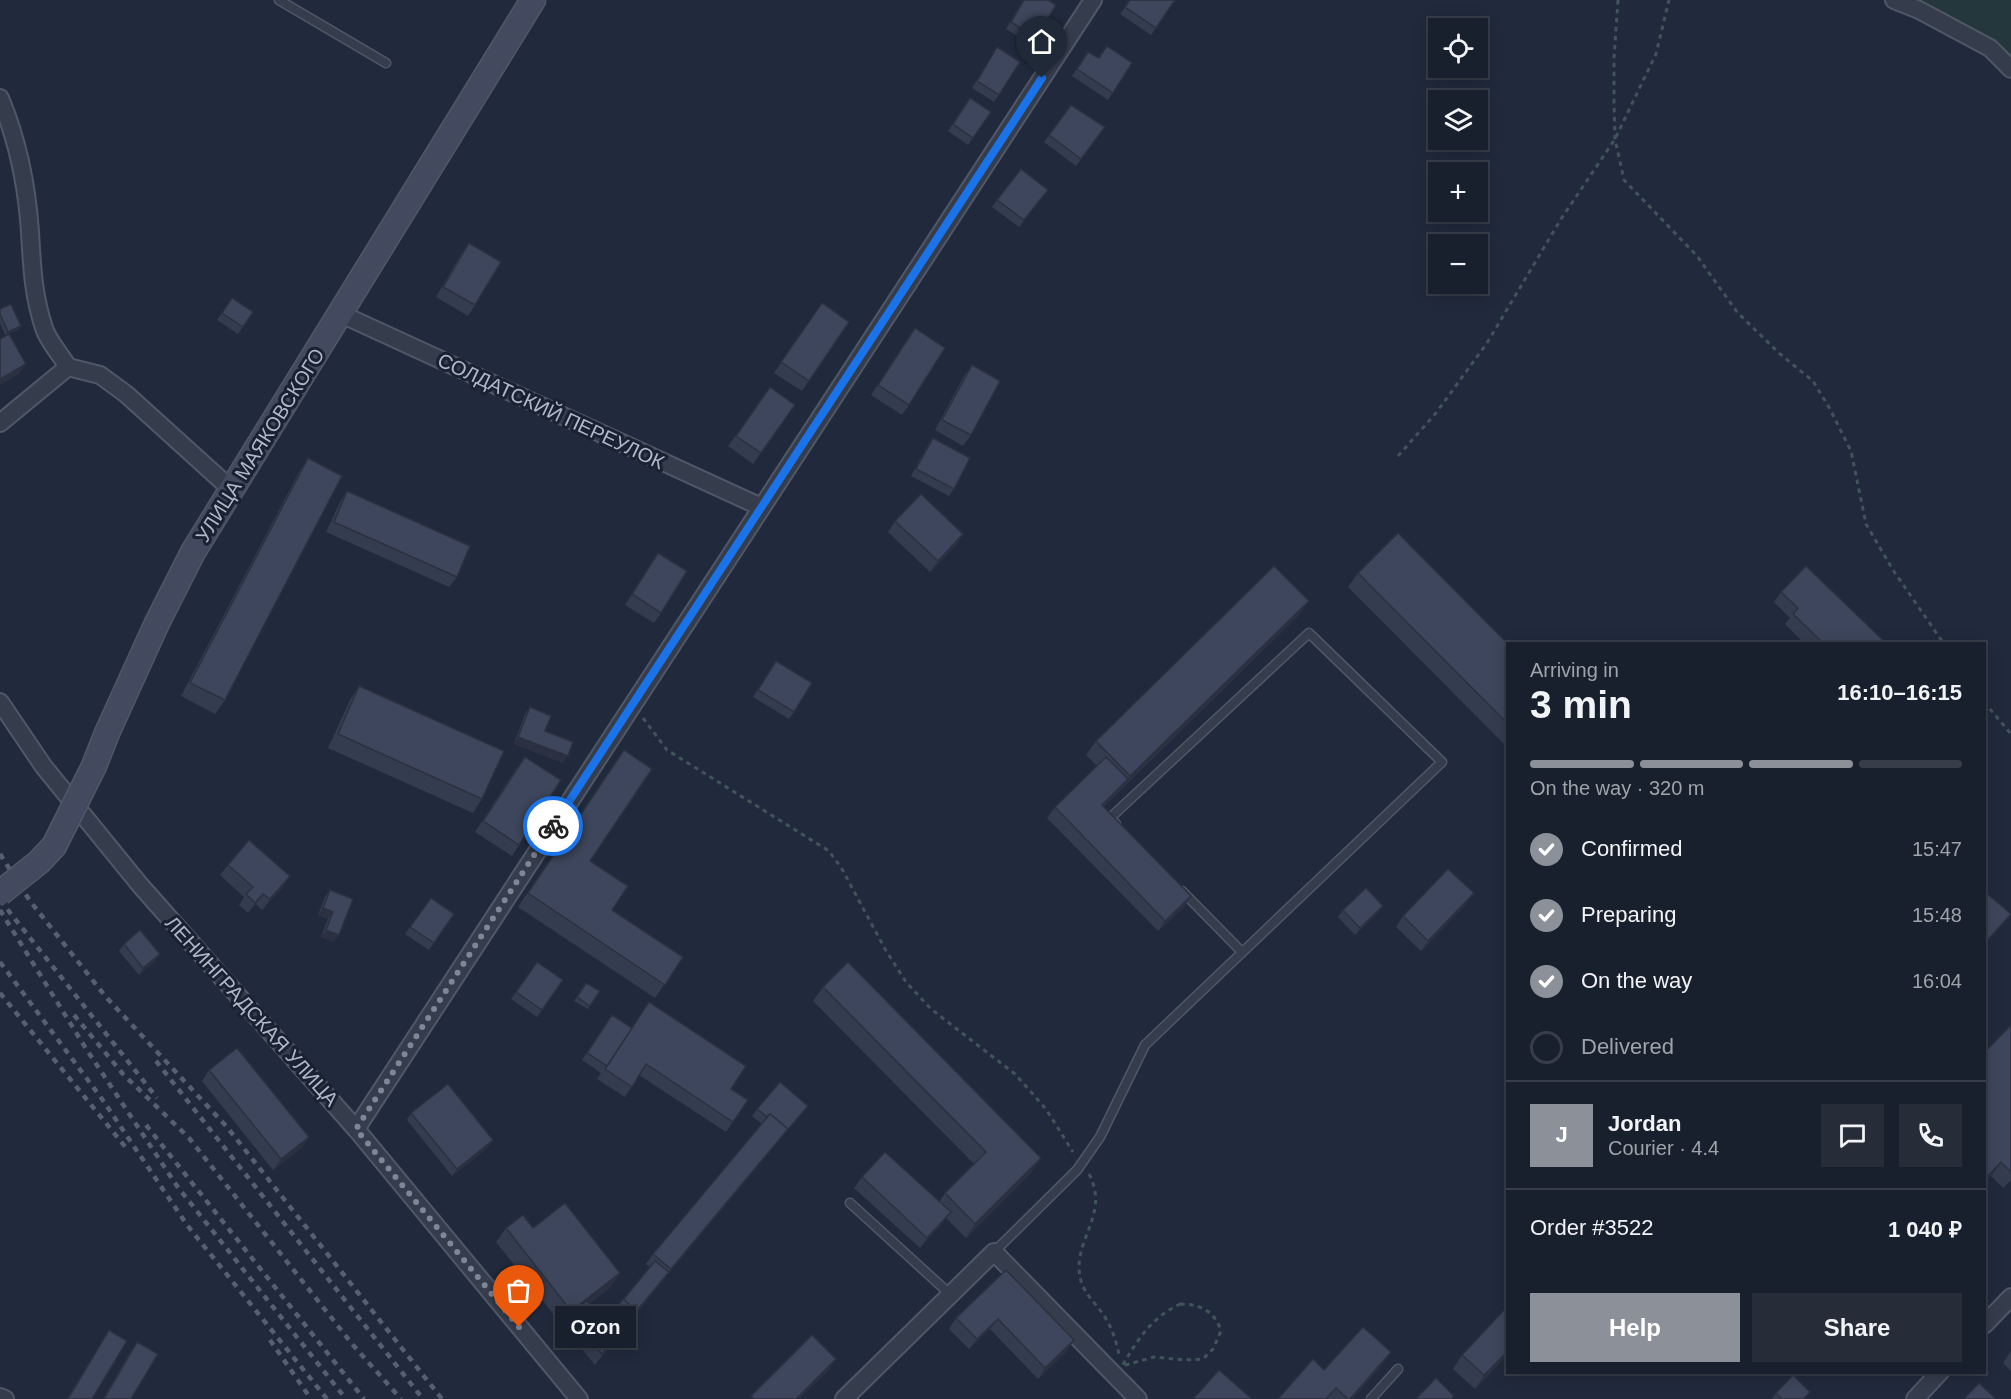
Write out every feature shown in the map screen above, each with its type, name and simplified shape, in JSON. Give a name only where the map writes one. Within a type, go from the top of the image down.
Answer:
[{"type":"street","name":"УЛИЦА МАЯКОВСКОГО","points":[[0,893],[39,862],[54,846],[94,766],[107,733],[193,552],[533,0]]},
{"type":"street","points":[[356,1129],[1093,0]]},
{"type":"street","points":[[1894,0],[1919,10],[1990,48],[2011,69]]},
{"type":"street","points":[[0,98],[15,137],[24,182],[30,231],[32,279],[44,330],[68,367],[100,375],[126,394],[232,490]]},
{"type":"street","name":"СОЛДАТСКИЙ ПЕРЕУЛОК","points":[[341,314],[761,507]]},
{"type":"street","points":[[0,423],[68,367]]},
{"type":"street","name":"ЛЕНИНГРАДСКАЯ УЛИЦА","points":[[0,702],[44,767],[140,885],[356,1129],[579,1399]]},
{"type":"street","points":[[844,1399],[994,1252],[1138,1399]]},
{"type":"street","points":[[1986,1323],[2011,1297]]},
{"type":"street","points":[[1915,1399],[1938,1374]]},
{"type":"street","points":[[0,1396],[5,1399]]},
{"type":"lane","points":[[279,0],[386,63]]},
{"type":"lane","points":[[994,1252],[1025,1223],[1081,1163],[1100,1137],[1145,1045],[1442,762],[1309,633],[1110,818],[1127,835]]},
{"type":"lane","points":[[1176,885],[1242,952]]},
{"type":"lane","points":[[850,1203],[951,1295]]},
{"type":"lane","points":[[1371,1399],[1398,1369]]},
{"type":"path","points":[[1618,0],[1614,58],[1615,139],[1624,180],[1697,256],[1737,312],[1780,354],[1813,381],[1830,408],[1851,452],[1866,524],[1893,570],[1943,642]]},
{"type":"path","points":[[1398,456],[1436,413],[1486,343],[1561,219],[1615,139],[1656,54],[1669,0]]},
{"type":"path","points":[[1986,704],[2011,735]]},
{"type":"path","points":[[633,705],[668,750],[829,851],[842,869],[885,949],[906,982],[932,1009],[1015,1074],[1046,1109],[1090,1176],[1096,1192],[1096,1209],[1081,1251],[1080,1281],[1106,1320],[1115,1340],[1122,1366]]},
{"type":"path","points":[[1180,1304],[1194,1304],[1205,1309],[1217,1319],[1221,1331],[1213,1349],[1203,1359],[1154,1357],[1122,1366],[1149,1325],[1166,1311],[1180,1304]]},
{"type":"shaded area","points":[[1896,0],[2011,0],[2011,69]]},
{"type":"building","points":[[1024,0],[1048,0],[1056,5],[1036,38],[1011,22]]},
{"type":"building","points":[[1130,0],[1175,0],[1156,28],[1125,7]]},
{"type":"building","points":[[1107,46],[1132,63],[1113,93],[1077,69],[1088,52],[1099,58]]},
{"type":"building","points":[[997,47],[1020,62],[999,95],[977,81]]},
{"type":"building","points":[[970,98],[991,112],[973,138],[953,124]]},
{"type":"building","points":[[1071,105],[1105,127],[1081,159],[1049,135]]},
{"type":"building","points":[[1021,169],[1048,190],[1024,220],[997,200]]},
{"type":"building","points":[[469,243],[501,262],[475,305],[443,287]]},
{"type":"building","points":[[232,298],[253,312],[243,327],[222,313]]},
{"type":"building","points":[[822,303],[849,322],[809,381],[781,362]]},
{"type":"building","points":[[11,304],[21,326],[8,332],[0,309]]},
{"type":"building","points":[[915,328],[945,348],[909,405],[878,385]]},
{"type":"building","points":[[9,334],[26,364],[0,379],[0,339]]},
{"type":"building","points":[[972,365],[1000,381],[971,435],[942,420]]},
{"type":"building","points":[[770,387],[795,405],[761,453],[736,436]]},
{"type":"building","points":[[933,438],[970,458],[954,489],[916,469]]},
{"type":"building","points":[[308,458],[342,476],[225,700],[190,683]]},
{"type":"building","points":[[347,491],[470,546],[457,577],[334,522]]},
{"type":"building","points":[[921,494],[963,534],[938,561],[895,521]]},
{"type":"building","points":[[1398,533],[1506,642],[1506,722],[1358,573]]},
{"type":"building","points":[[658,553],[687,571],[661,613],[632,594]]},
{"type":"building","points":[[1274,566],[1309,601],[1130,776],[1096,741]]},
{"type":"building","points":[[1806,566],[1885,642],[1822,642],[1793,614],[1798,608],[1781,592]]},
{"type":"building","points":[[776,661],[812,683],[794,712],[758,690]]},
{"type":"building","points":[[359,686],[504,751],[482,799],[338,734]]},
{"type":"building","points":[[530,707],[551,716],[545,731],[573,742],[568,756],[518,737]]},
{"type":"building","points":[[624,750],[652,769],[590,861],[628,886],[612,910],[683,957],[665,985],[528,893]]},
{"type":"building","points":[[525,757],[561,780],[519,845],[483,821]]},
{"type":"building","points":[[1106,757],[1128,779],[1102,805],[1191,896],[1165,921],[1055,807]]},
{"type":"building","points":[[249,840],[290,876],[270,899],[263,894],[255,903],[246,894],[253,887],[228,865]]},
{"type":"building","points":[[1448,869],[1474,893],[1428,941],[1403,916]]},
{"type":"building","points":[[1366,888],[1383,906],[1360,928],[1343,910]]},
{"type":"building","points":[[330,890],[353,899],[339,935],[326,930],[333,912],[323,908]]},
{"type":"building","points":[[1986,893],[2011,914],[1986,942]]},
{"type":"building","points":[[431,898],[454,914],[434,943],[410,927]]},
{"type":"building","points":[[140,930],[160,954],[143,968],[124,944]]},
{"type":"building","points":[[537,962],[563,980],[542,1010],[516,992]]},
{"type":"building","points":[[848,962],[1041,1158],[975,1224],[945,1193],[986,1152],[823,987]]},
{"type":"building","points":[[586,983],[600,991],[590,1006],[577,997]]},
{"type":"building","points":[[649,1002],[746,1066],[731,1089],[748,1100],[733,1122],[646,1064],[632,1087],[605,1069]]},
{"type":"building","points":[[612,1015],[632,1028],[607,1066],[587,1053]]},
{"type":"building","points":[[2011,1025],[2011,1172],[2001,1162],[1986,1178],[1986,1051]]},
{"type":"building","points":[[237,1048],[309,1137],[281,1159],[209,1070]]},
{"type":"building","points":[[780,1082],[808,1106],[785,1133],[788,1129],[770,1114],[767,1117],[757,1109]]},
{"type":"building","points":[[448,1084],[493,1140],[457,1169],[411,1113]]},
{"type":"building","points":[[770,1114],[788,1129],[671,1269],[653,1254]]},
{"type":"building","points":[[885,1152],[951,1212],[927,1238],[862,1177]]},
{"type":"building","points":[[565,1203],[620,1273],[571,1311],[506,1228],[523,1215],[533,1228]]},
{"type":"building","points":[[655,1261],[669,1272],[637,1311],[623,1300]]},
{"type":"building","points":[[1006,1270],[1074,1340],[1045,1368],[998,1319],[977,1339],[956,1318]]},
{"type":"building","points":[[623,1299],[637,1311],[602,1354],[569,1315],[587,1301],[605,1323]]},
{"type":"building","points":[[1506,1308],[1506,1353],[1484,1375],[1462,1355]]},
{"type":"building","points":[[1363,1327],[1391,1352],[1350,1399],[1336,1388],[1326,1399],[1278,1399],[1313,1359],[1324,1370]]},
{"type":"building","points":[[109,1330],[127,1341],[92,1399],[68,1399]]},
{"type":"building","points":[[812,1335],[836,1359],[796,1399],[754,1399],[751,1396]]},
{"type":"building","points":[[137,1342],[158,1354],[131,1399],[104,1399]]},
{"type":"building","points":[[1219,1370],[1252,1399],[1195,1399]]},
{"type":"building","points":[[1793,1375],[1810,1392],[1803,1399],[1782,1399],[1776,1393]]},
{"type":"building","points":[[1436,1378],[1454,1396],[1451,1399],[1416,1399]]},
{"type":"building","points":[[1979,1383],[1996,1399],[1964,1399]]},
{"type":"railway","points":[[0,854],[30,901],[106,997],[227,1127],[442,1399]]},
{"type":"railway","points":[[0,900],[157,1098]]},
{"type":"railway","points":[[0,910],[85,1047],[177,1186],[346,1399]]},
{"type":"railway","points":[[0,962],[102,1099],[187,1225],[327,1399]]},
{"type":"railway","points":[[0,993],[127,1149]]},
{"type":"railway","points":[[74,1015],[123,1074],[189,1138],[353,1345],[401,1399]]},
{"type":"railway","points":[[156,1061],[423,1399]]},
{"type":"railway","points":[[146,1125],[364,1399]]},
{"type":"railway","points":[[270,1340],[311,1399]]},
{"type":"way so far","points":[[519,1327],[356,1129],[553,826]]},
{"type":"place","name":"Ozon","points":[[519,1327]]},
{"type":"route","points":[[553,826],[1042,78]]}]
